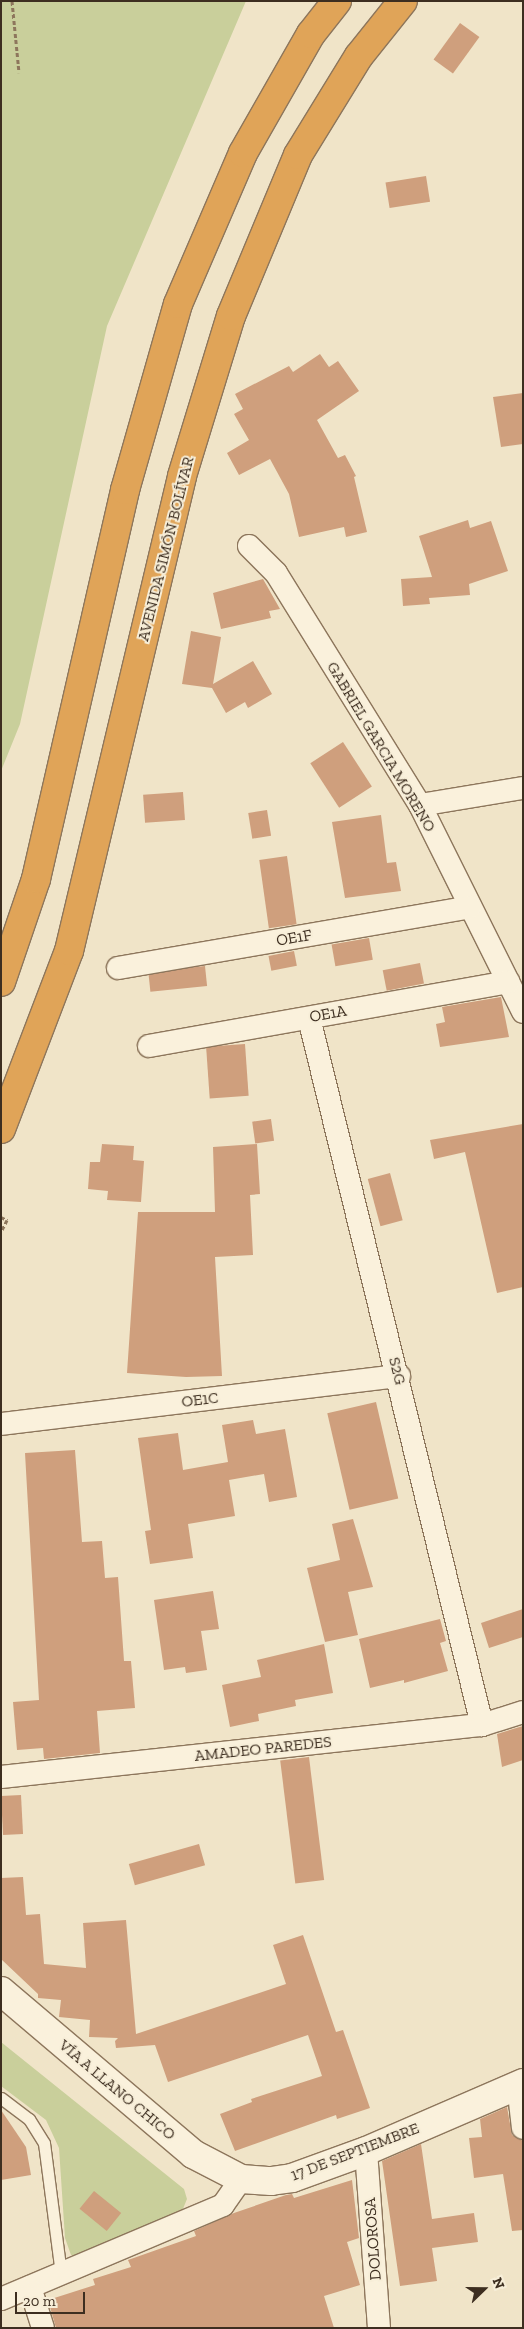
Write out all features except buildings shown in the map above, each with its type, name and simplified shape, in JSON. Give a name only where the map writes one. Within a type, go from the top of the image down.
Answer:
[{"type":"highway","points":[[1,982],[36,879],[125,490],[178,304],[243,153],[311,34],[337,1]]},
{"type":"highway","name":"AVENIDA SIMÓN BOLÍVAR","points":[[1,1129],[69,951],[182,476],[231,316],[298,155],[359,56],[403,1]]},
{"type":"street","name":"GABRIEL GARCIA MORENO","points":[[249,546],[276,573],[420,806],[523,1012]]},
{"type":"street","points":[[420,806],[523,788]]},
{"type":"street","name":"OE1F","points":[[118,968],[470,907]]},
{"type":"street","name":"OE1A","points":[[149,1046],[508,982]]},
{"type":"street","name":"S2G","points":[[309,1018],[482,1725]]},
{"type":"street","name":"OE1C","points":[[1,1424],[398,1376]]},
{"type":"street","name":"AMADEO PAREDES","points":[[1,1777],[482,1725],[523,1712]]},
{"type":"street","name":"VÍA A LLANO CHICO","points":[[1,1991],[194,2154],[241,2178]]},
{"type":"street","points":[[520,2084],[523,2128]]},
{"type":"street","name":"17 DE SEPTIEMBRE","points":[[241,2178],[271,2181],[292,2178],[366,2151],[520,2084]]},
{"type":"street","name":"DOLOROSA","points":[[366,2151],[379,2328]]},
{"type":"street","points":[[1,2299],[223,2205],[241,2178]]},
{"type":"street","points":[[30,2287],[43,2328]]},
{"type":"lane","points":[[1,2098],[29,2119],[44,2143],[61,2274]]},
{"type":"path","points":[[12,1],[19,73]]},
{"type":"path","points":[[1,1217],[7,1220],[1,1232]]},
{"type":"green space","points":[[1,1],[246,1],[107,326],[20,724],[1,771]]},
{"type":"green space","points":[[1,2042],[184,2189],[187,2199],[180,2216],[77,2256],[71,2255],[65,2238],[59,2148],[46,2120],[1,2086]]}]
